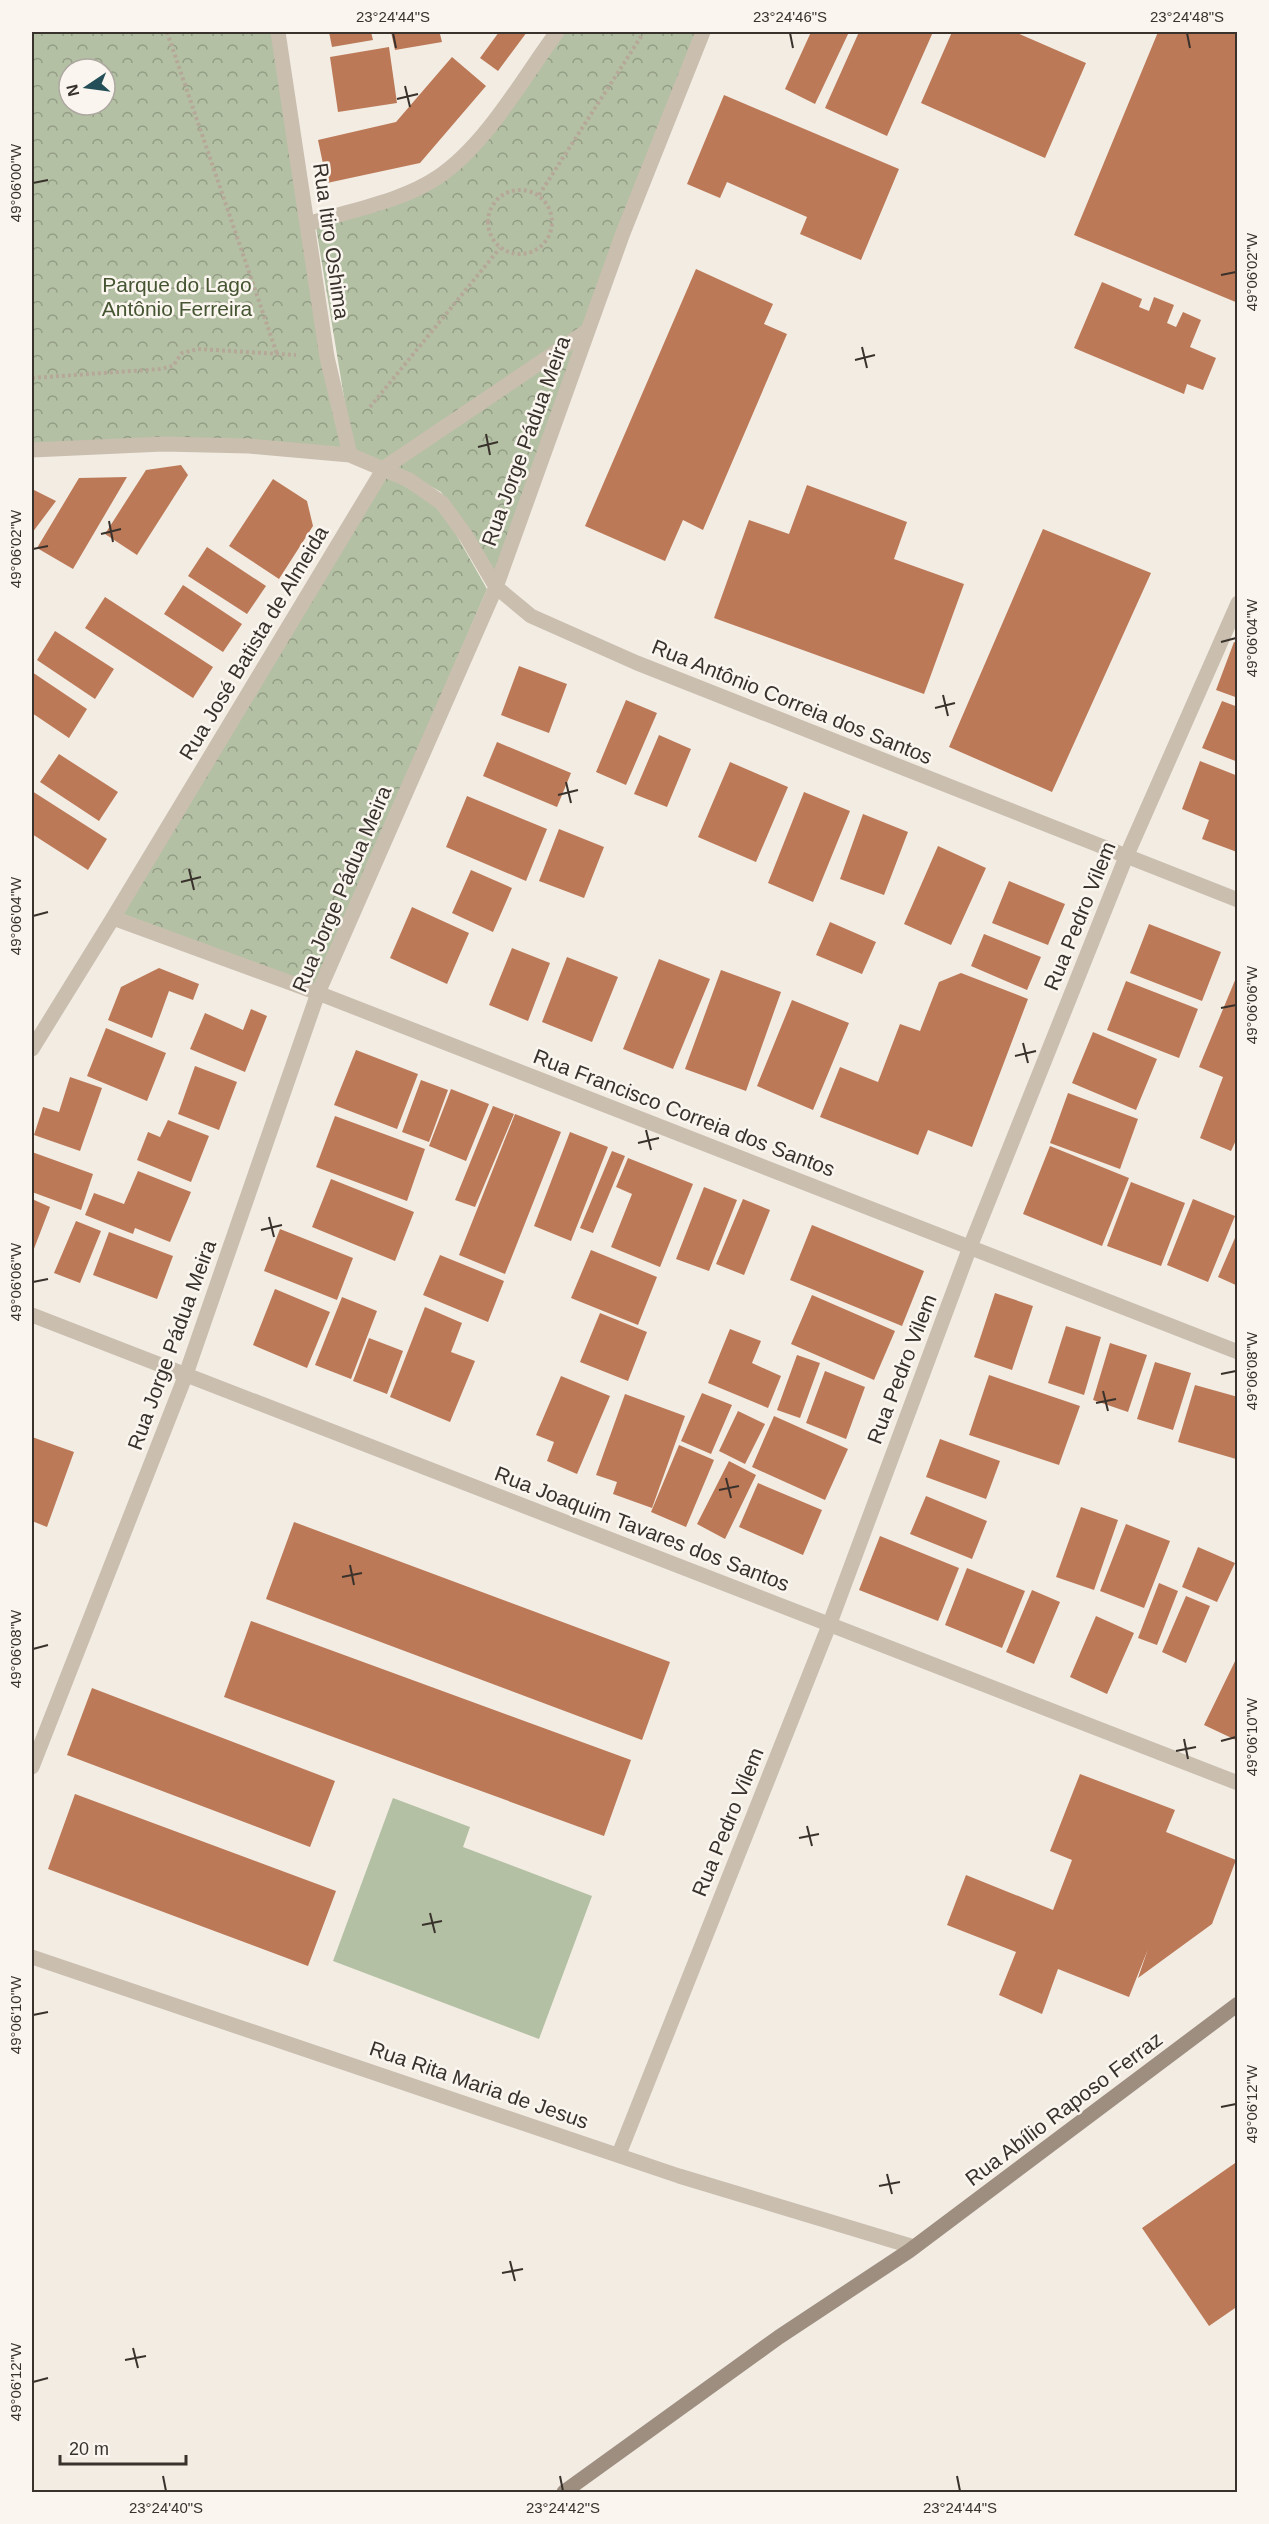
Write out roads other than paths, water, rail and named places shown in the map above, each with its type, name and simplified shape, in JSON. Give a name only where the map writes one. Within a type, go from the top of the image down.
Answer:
[{"type":"street","name":"Rua Itiro Oshima","points":[[278,32],[327,357],[350,455]]},
{"type":"street","points":[[308,224],[377,202],[436,178],[458,161],[485,131],[557,32]]},
{"type":"street","name":"Rua Jorge Pádua Meira","points":[[32,1767],[186,1377],[318,993],[496,586],[587,331],[699,36]]},
{"type":"street","name":"Rua José Batista de Almeida","points":[[32,1049],[384,468],[587,331]]},
{"type":"street","name":"Rua Antônio Correia dos Santos","points":[[32,450],[163,444],[249,446],[350,455],[410,480],[442,503],[466,536],[496,586],[531,616],[637,663],[1126,858],[1238,900]]},
{"type":"street","name":"Rua Pedro Vilem","points":[[619,2154],[830,1623],[970,1248],[1126,858],[1238,603]]},
{"type":"street","name":"Rua Francisco Correia dos Santos","points":[[113,918],[318,993],[1238,1352]]},
{"type":"street","name":"Rua Joaquim Tavares dos Santos","points":[[32,1315],[186,1377],[830,1623],[1238,1783]]},
{"type":"street","name":"Rua Rita Maria de Jesus","points":[[32,1957],[679,2176],[915,2247]]},
{"type":"street","name":"Rua Abílio Raposo Ferraz","points":[[564,2493],[779,2337],[915,2247],[1238,2004]]},
{"type":"park label","name":"Parque do Lago Antônio Ferreira","points":[[177,297]]}]
